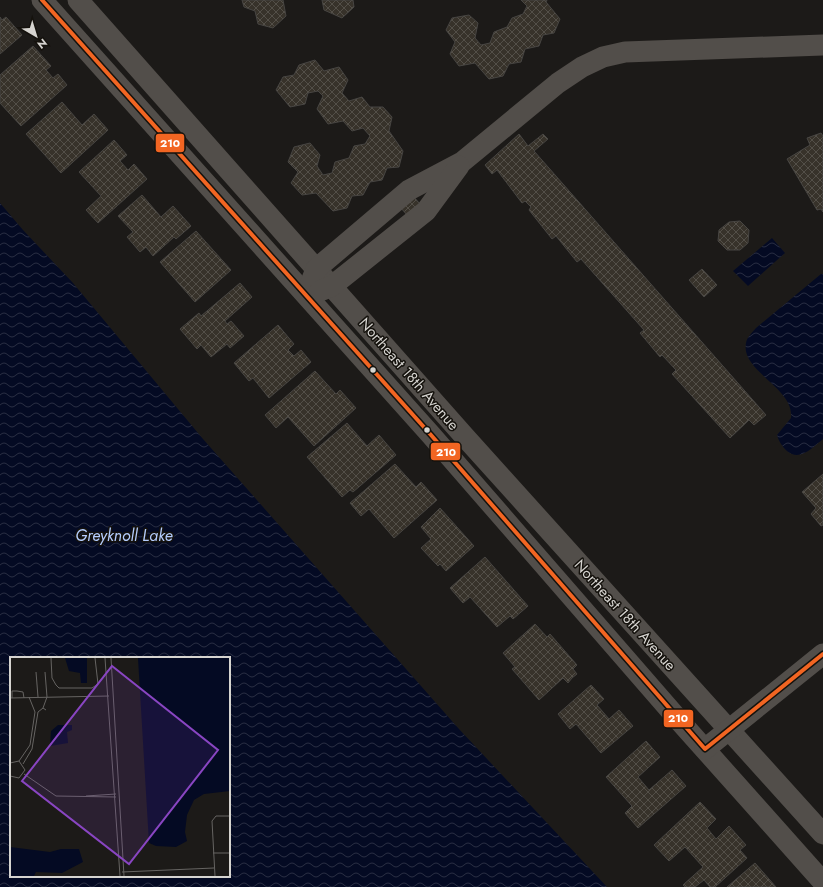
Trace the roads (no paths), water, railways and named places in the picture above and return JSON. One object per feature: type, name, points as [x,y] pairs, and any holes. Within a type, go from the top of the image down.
[{"type":"street","name":"Northeast 18th Avenue","points":[[42,0],[473,482],[705,749],[823,882]]},
{"type":"street","name":"Northeast 18th Avenue","points":[[78,0],[537,518],[730,729],[823,834]]},
{"type":"street","points":[[306,296],[316,269],[409,190],[462,162],[558,84],[582,67],[603,56],[625,52],[823,45]]},
{"type":"street","points":[[174,146],[192,129]]},
{"type":"street","points":[[306,296],[332,286],[426,211],[462,162]]},
{"type":"street","points":[[705,749],[823,654]]},
{"type":"water","name":"Greyknoll Lake","points":[[0,203],[23,230],[73,283],[203,439],[459,729],[607,887],[0,887]]},
{"type":"water","points":[[772,238],[785,253],[748,286],[733,271]]},
{"type":"water","points":[[821,274],[823,274],[823,439],[811,449],[797,455],[787,451],[781,444],[777,435],[791,418],[790,407],[777,388],[751,362],[746,353],[746,343],[756,328]]}]
